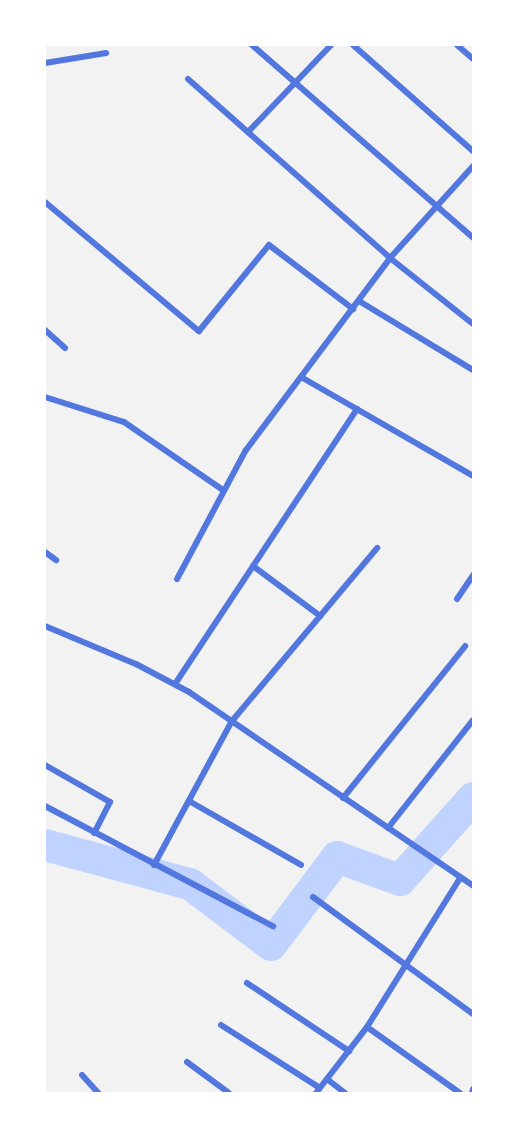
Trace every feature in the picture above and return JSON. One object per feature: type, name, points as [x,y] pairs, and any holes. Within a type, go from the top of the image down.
[{"type":"street","points":[[252,45],[473,237]]},
{"type":"street","points":[[248,132],[331,45]]},
{"type":"street","points":[[352,45],[473,151]]},
{"type":"street","points":[[457,45],[473,59]]},
{"type":"street","points":[[45,63],[106,53]]},
{"type":"street","points":[[188,79],[390,258],[473,324]]},
{"type":"street","points":[[177,579],[237,462],[390,258],[438,208],[473,166]]},
{"type":"street","points":[[45,202],[199,331],[270,245],[353,309]]},
{"type":"street","points":[[359,301],[473,370]]},
{"type":"street","points":[[45,330],[65,348]]},
{"type":"street","points":[[301,377],[473,476]]},
{"type":"street","points":[[45,397],[124,422],[223,490]]},
{"type":"street","points":[[175,684],[357,409]]},
{"type":"street","points":[[154,865],[232,721],[377,548]]},
{"type":"street","points":[[45,552],[56,560]]},
{"type":"street","points":[[252,566],[320,616]]},
{"type":"street","points":[[457,599],[473,575]]},
{"type":"street","points":[[45,626],[175,684],[473,886]]},
{"type":"street","points":[[343,798],[465,646]]},
{"type":"street","points":[[388,828],[473,720]]},
{"type":"street","points":[[45,765],[110,802],[94,833]]},
{"type":"street","points":[[189,801],[301,865]]},
{"type":"street","points":[[45,806],[273,926]]},
{"type":"street","points":[[221,1025],[318,1091],[367,1027],[404,963],[460,878]]},
{"type":"street","points":[[313,897],[473,1014]]},
{"type":"street","points":[[248,983],[349,1051]]},
{"type":"street","points":[[367,1027],[460,1093]]},
{"type":"street","points":[[187,1062],[230,1093]]},
{"type":"street","points":[[82,1075],[98,1093]]},
{"type":"street","points":[[327,1079],[345,1093]]},
{"type":"waterway","points":[[45,845],[190,884],[271,945],[337,857],[400,880],[473,798]]}]
